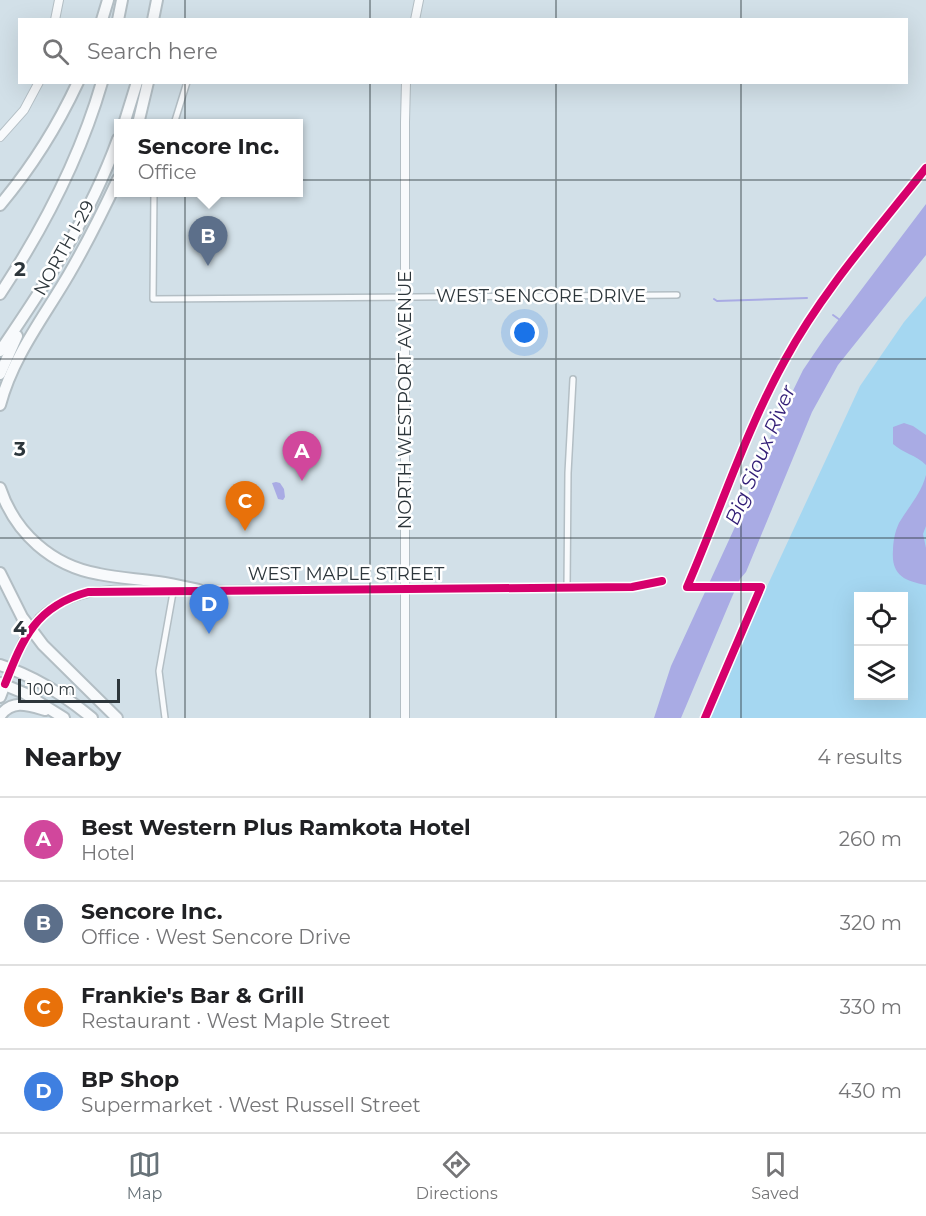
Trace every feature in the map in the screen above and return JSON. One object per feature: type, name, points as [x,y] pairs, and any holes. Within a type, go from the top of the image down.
[{"type":"highway","points":[[103,18],[108,0]]},
{"type":"highway","points":[[118,18],[122,0]]},
{"type":"highway","points":[[153,18],[157,0]]},
{"type":"highway","points":[[160,18],[163,0]]},
{"type":"highway","points":[[0,205],[47,142],[77,84]]},
{"type":"highway","name":"NORTH I-29","points":[[0,294],[31,244],[62,184],[101,84]]},
{"type":"highway","points":[[125,119],[135,84]]},
{"type":"highway","points":[[139,119],[148,84]]},
{"type":"highway","name":"NORTH I-29","points":[[0,351],[45,286],[85,214],[114,148]]},
{"type":"highway","points":[[0,405],[20,353],[97,224],[114,188]]},
{"type":"highway","points":[[0,374],[14,340],[45,286]]},
{"type":"highway","points":[[0,488],[9,512],[17,524],[52,557],[72,567],[98,574],[174,588],[199,590]]},
{"type":"highway","points":[[0,573],[22,617],[43,645],[117,718]]},
{"type":"highway","points":[[0,665],[11,668],[58,693],[92,718]]},
{"type":"highway","points":[[0,697],[3,684],[24,693],[61,716]]},
{"type":"highway","points":[[0,716],[8,707],[20,704],[61,716]]},
{"type":"main road","points":[[55,18],[58,0]]},
{"type":"main road","points":[[415,18],[419,0]]},
{"type":"main road","points":[[0,137],[24,110],[38,84]]},
{"type":"main road","name":"NORTH WESTPORT AVENUE","points":[[405,718],[406,84]]},
{"type":"main road","points":[[3,684],[23,641],[40,617],[59,603],[88,592],[174,588]]},
{"type":"main road","name":"WEST MAPLE STREET","points":[[199,590],[404,589]]},
{"type":"street","points":[[175,119],[186,84]]},
{"type":"street","name":"WEST SENCORE DRIVE","points":[[154,197],[153,299],[677,296]]},
{"type":"street","points":[[567,588],[568,473],[573,379]]},
{"type":"street","name":"WEST MAPLE STREET","points":[[404,589],[640,587],[662,582]]},
{"type":"street","points":[[165,718],[159,671],[174,588]]},
{"type":"shaded area","points":[[926,204],[926,255],[838,365],[812,412],[746,572],[740,579],[681,718],[654,718],[671,666],[740,516],[770,438],[803,370]]},
{"type":"shaded area","points":[[926,296],[926,718],[709,718],[758,606],[860,386],[904,322]]},
{"type":"shaded area","points":[[904,423],[926,435],[926,465],[893,444],[893,427]]},
{"type":"shaded area","points":[[926,475],[926,526],[923,534],[926,548],[926,585],[905,579],[897,571],[893,559],[894,540],[898,526],[918,494]]},
{"type":"shaded area","points":[[272,483],[280,483],[284,489],[283,500],[278,499]]},
{"type":"waterway","points":[[714,299],[717,301],[807,298]]},
{"type":"waterway","points":[[833,315],[840,320]]},
{"type":"cycle path","points":[[705,718],[761,587],[687,587],[757,415],[785,360],[833,285],[926,168]]},
{"type":"cycle path","points":[[5,684],[18,652],[34,626],[56,606],[88,592],[632,587],[662,581]]},
{"type":"place","name":"Sencore Inc.","points":[[208,266]]},
{"type":"place","name":"Best Western Plus Ramkota Hotel","points":[[302,481]]},
{"type":"place","name":"Frankie's Bar & Grill","points":[[245,531]]},
{"type":"place","name":"BP Shop","points":[[209,634]]},
{"type":"water label","name":"Big Sioux River","points":[[760,455]]}]
